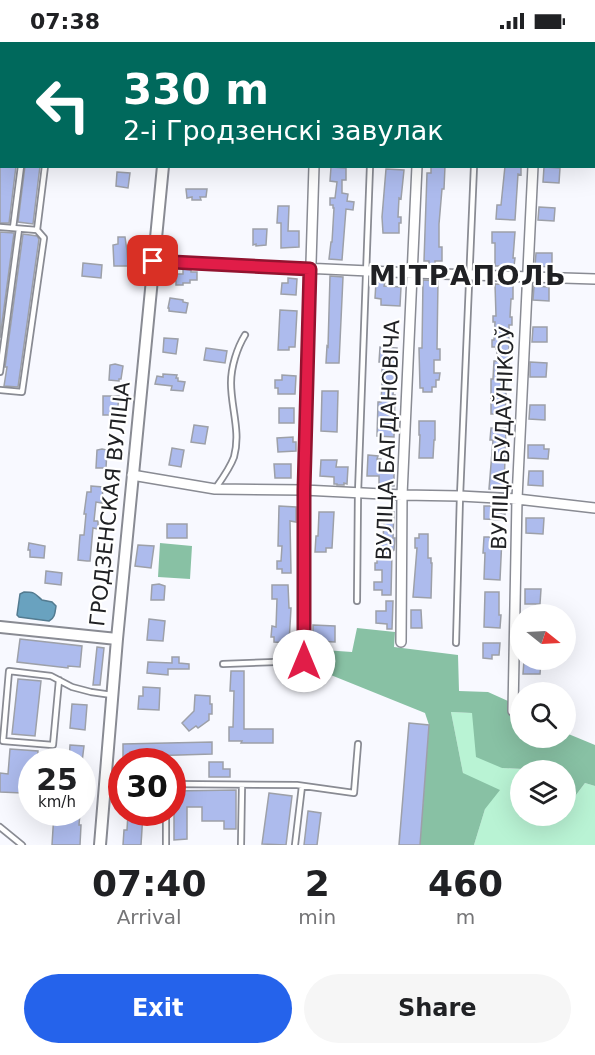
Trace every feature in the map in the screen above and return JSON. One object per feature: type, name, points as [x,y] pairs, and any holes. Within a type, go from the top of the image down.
[{"type":"street","name":"ГРОДЗЕНСКАЯ ВУЛІЦА","points":[[100,845],[132,475],[163,168]]},
{"type":"street","points":[[304,661],[304,490],[314,168]]},
{"type":"street","name":"ВУЛІЦА БАГДАНОВІЧА","points":[[401,642],[402,495],[417,168]]},
{"type":"street","name":"ВУЛІЦА БУДАЎНІКОЎ","points":[[514,682],[517,499],[533,168]]},
{"type":"street","points":[[153,261],[595,279]]},
{"type":"street","points":[[132,475],[215,489],[460,496],[517,499],[595,508]]},
{"type":"street","points":[[0,627],[117,639]]},
{"type":"lane","points":[[0,372],[21,168]]},
{"type":"lane","points":[[37,230],[45,168]]},
{"type":"lane","points":[[357,601],[358,493],[369,168]]},
{"type":"lane","points":[[456,643],[474,168]]},
{"type":"lane","points":[[0,226],[37,230],[44,238],[22,392],[0,390]]},
{"type":"lane","points":[[215,489],[231,463],[237,440],[231,382],[237,352],[245,334]]},
{"type":"lane","points":[[223,664],[304,661]]},
{"type":"lane","points":[[59,680],[52,745],[3,741],[9,671],[51,676],[59,680],[72,687],[112,696]]},
{"type":"lane","points":[[186,784],[302,786],[354,792],[358,744]]},
{"type":"lane","points":[[241,845],[242,785]]},
{"type":"lane","points":[[295,845],[302,786]]},
{"type":"lane","points":[[166,826],[166,845]]},
{"type":"lane","points":[[0,828],[22,845]]},
{"type":"green space","points":[[160,543],[192,546],[190,579],[158,577]]},
{"type":"green space","points":[[357,628],[395,632],[394,647],[458,655],[459,691],[488,692],[508,701],[510,748],[576,748],[576,737],[595,745],[595,786],[585,783],[576,795],[576,760],[510,760],[510,768],[502,768],[476,757],[472,713],[451,712],[463,773],[500,790],[485,809],[474,845],[420,845],[429,725],[425,713],[306,665],[310,649],[352,652]]},
{"type":"green space","points":[[451,712],[472,713],[502,768],[510,768],[510,826],[576,826],[576,795],[585,783],[595,786],[595,845],[474,845],[485,809],[463,773]]},
{"type":"water","points":[[24,592],[36,594],[42,600],[52,602],[56,606],[54,615],[49,621],[17,615],[20,594]]},
{"type":"building","points":[[0,168],[16,168],[9,223],[0,223]]},
{"type":"building","points":[[25,168],[40,168],[33,224],[18,222]]},
{"type":"building","points":[[331,168],[346,168],[346,180],[342,180],[342,193],[348,194],[347,201],[354,202],[353,210],[346,209],[342,260],[329,259],[334,208],[330,205],[330,198],[335,198],[337,182],[330,181]]},
{"type":"building","points":[[431,168],[445,168],[439,224],[439,247],[442,247],[442,261],[435,261],[435,264],[424,261],[427,173],[431,173]]},
{"type":"building","points":[[505,168],[521,168],[521,175],[518,174],[515,220],[496,219],[497,205],[501,205]]},
{"type":"building","points":[[544,168],[560,168],[559,183],[543,182]]},
{"type":"building","points":[[386,169],[404,170],[401,199],[399,198],[398,217],[401,217],[401,223],[399,223],[399,233],[383,233]]},
{"type":"building","points":[[117,172],[130,173],[128,188],[116,186]]},
{"type":"building","points":[[186,189],[207,189],[206,197],[200,197],[201,200],[187,198]]},
{"type":"building","points":[[278,206],[289,206],[288,231],[299,231],[299,247],[281,248],[281,223],[277,223]]},
{"type":"building","points":[[539,207],[555,208],[554,221],[538,220]]},
{"type":"building","points":[[253,229],[267,229],[266,245],[253,245]]},
{"type":"building","points":[[0,232],[14,233],[0,338]]},
{"type":"building","points":[[492,232],[515,232],[514,266],[495,266],[495,243],[492,243]]},
{"type":"building","points":[[23,234],[37,236],[39,239],[18,387],[4,386],[7,367],[5,367]]},
{"type":"building","points":[[118,237],[125,237],[128,266],[114,266],[113,245],[118,244]]},
{"type":"building","points":[[536,253],[552,253],[552,267],[535,266]]},
{"type":"building","points":[[83,263],[102,265],[101,278],[82,276]]},
{"type":"building","points":[[183,269],[197,272],[197,280],[190,280],[190,283],[183,283],[183,285],[176,285],[176,281],[171,281],[171,274],[183,274]]},
{"type":"building","points":[[330,276],[343,277],[339,363],[326,363]]},
{"type":"building","points":[[288,278],[297,279],[296,295],[281,294],[282,283],[288,283]]},
{"type":"building","points":[[423,280],[438,281],[437,349],[440,349],[440,360],[434,360],[434,373],[440,373],[439,380],[436,380],[436,387],[432,387],[432,392],[423,392],[423,388],[420,388],[419,348],[422,348]]},
{"type":"building","points":[[376,282],[385,282],[384,286],[401,287],[400,306],[381,305],[381,299],[375,298]]},
{"type":"building","points":[[495,284],[513,285],[505,414],[491,414],[491,379],[493,379],[494,361],[497,361],[497,349],[492,347],[495,322],[493,322],[493,316],[496,316]]},
{"type":"building","points":[[534,286],[549,287],[549,301],[533,300]]},
{"type":"building","points":[[170,298],[188,303],[186,313],[169,311]]},
{"type":"building","points":[[280,310],[297,311],[295,347],[289,347],[289,350],[278,350]]},
{"type":"building","points":[[533,327],[547,327],[547,342],[532,342]]},
{"type":"building","points":[[164,338],[178,339],[176,354],[163,352]]},
{"type":"building","points":[[380,347],[397,348],[393,395],[395,395],[394,437],[377,436],[378,402],[381,402],[382,384],[382,362],[379,362]]},
{"type":"building","points":[[206,348],[227,351],[225,363],[204,360]]},
{"type":"building","points":[[530,362],[547,363],[546,377],[530,377]]},
{"type":"building","points":[[110,365],[123,366],[119,381],[109,380]]},
{"type":"building","points":[[163,374],[177,375],[178,381],[185,382],[183,391],[171,390],[172,386],[155,384],[157,376],[163,377]]},
{"type":"building","points":[[282,375],[296,376],[295,394],[278,394],[275,380],[282,380]]},
{"type":"building","points":[[322,391],[338,391],[337,432],[321,431]]},
{"type":"building","points":[[103,396],[119,396],[117,415],[103,415]]},
{"type":"building","points":[[530,405],[545,405],[545,420],[529,419]]},
{"type":"building","points":[[279,408],[294,408],[294,423],[279,423]]},
{"type":"building","points":[[419,421],[435,421],[433,458],[419,458]]},
{"type":"building","points":[[194,425],[208,427],[205,444],[191,442]]},
{"type":"building","points":[[491,428],[506,428],[504,489],[489,489],[493,440],[490,440]]},
{"type":"building","points":[[293,437],[293,442],[296,442],[296,451],[278,452],[277,438]]},
{"type":"building","points":[[528,445],[544,445],[544,449],[549,449],[548,459],[528,458]]},
{"type":"building","points":[[172,448],[184,450],[181,467],[169,465]]},
{"type":"building","points":[[97,450],[107,450],[106,468],[96,468]]},
{"type":"building","points":[[368,455],[378,456],[377,459],[381,459],[381,467],[394,468],[394,486],[379,485],[379,476],[367,476]]},
{"type":"building","points":[[321,460],[337,460],[336,467],[348,467],[347,484],[337,485],[334,484],[334,477],[320,476]]},
{"type":"building","points":[[274,464],[291,464],[291,478],[275,478]]},
{"type":"building","points":[[529,471],[543,471],[543,486],[528,485]]},
{"type":"building","points":[[91,486],[103,487],[102,503],[96,502],[94,521],[98,521],[98,529],[93,528],[90,561],[78,560],[80,535],[84,535],[87,492],[91,492]]},
{"type":"building","points":[[279,506],[296,507],[296,522],[290,521],[291,573],[282,573],[282,569],[277,569],[277,561],[281,561],[282,546],[278,546]]},
{"type":"building","points":[[484,506],[502,506],[501,514],[505,514],[504,520],[484,519]]},
{"type":"building","points":[[384,511],[394,512],[393,538],[395,538],[392,553],[391,595],[382,595],[382,590],[374,590],[374,582],[382,582],[382,570],[375,570],[375,563],[377,559],[380,559],[384,523],[378,523],[378,516],[383,517]]},
{"type":"building","points":[[319,512],[334,512],[332,548],[326,548],[326,552],[315,552]]},
{"type":"building","points":[[526,518],[544,518],[543,534],[526,533]]},
{"type":"building","points":[[167,524],[187,524],[187,538],[167,538]]},
{"type":"building","points":[[419,534],[428,534],[428,558],[431,558],[432,563],[431,598],[413,597],[417,548],[415,548],[415,538],[419,538]]},
{"type":"building","points":[[484,537],[502,537],[500,580],[484,579]]},
{"type":"building","points":[[29,543],[45,546],[44,558],[30,557]]},
{"type":"building","points":[[138,545],[154,546],[151,568],[135,566]]},
{"type":"building","points":[[46,571],[62,573],[61,585],[45,583]]},
{"type":"building","points":[[152,585],[165,586],[164,600],[151,600]]},
{"type":"building","points":[[272,585],[288,585],[289,608],[291,608],[289,643],[274,642],[274,637],[271,637],[272,626],[276,627],[277,599],[272,599]]},
{"type":"building","points":[[525,589],[541,589],[540,604],[525,604]]},
{"type":"building","points":[[485,592],[499,592],[500,628],[484,627]]},
{"type":"building","points":[[386,601],[393,601],[392,629],[387,629],[387,624],[376,623],[376,611],[386,611]]},
{"type":"building","points":[[411,610],[421,610],[422,628],[411,628]]},
{"type":"building","points":[[149,619],[165,621],[163,641],[147,640]]},
{"type":"building","points":[[313,625],[335,626],[335,642],[313,641]]},
{"type":"building","points":[[20,639],[82,646],[80,667],[68,666],[68,668],[17,662]]},
{"type":"building","points":[[483,643],[500,643],[499,655],[492,655],[492,659],[483,658]]},
{"type":"building","points":[[97,647],[104,648],[100,685],[93,685]]},
{"type":"building","points":[[172,657],[179,657],[179,663],[189,664],[189,669],[168,669],[168,675],[147,673],[148,662],[172,663]]},
{"type":"building","points":[[523,670],[540,670],[540,674],[523,674]]},
{"type":"building","points":[[231,671],[244,671],[244,729],[273,729],[273,743],[229,741],[229,727],[233,727],[234,691],[230,691]]},
{"type":"building","points":[[18,679],[41,681],[35,736],[12,734]]},
{"type":"building","points":[[143,687],[160,688],[159,710],[138,709],[139,696],[143,696]]},
{"type":"building","points":[[195,695],[210,696],[212,714],[209,714],[209,720],[189,731],[182,723],[194,711]]},
{"type":"building","points":[[72,704],[87,705],[85,730],[70,728]]},
{"type":"building","points":[[409,723],[429,725],[420,845],[399,845]]},
{"type":"building","points":[[212,742],[212,754],[186,755],[186,748],[123,748],[123,744]]},
{"type":"building","points":[[70,745],[84,746],[84,748],[70,748]]},
{"type":"building","points":[[10,749],[18,750],[18,793],[0,792],[0,773],[8,774]]},
{"type":"building","points":[[209,762],[223,762],[223,769],[230,769],[230,777],[209,777]]},
{"type":"building","points":[[236,790],[236,829],[224,829],[224,821],[202,821],[202,807],[187,807],[187,839],[174,840],[174,826],[186,826],[186,791]]},
{"type":"building","points":[[269,793],[292,796],[286,845],[262,844]]},
{"type":"building","points":[[308,811],[321,813],[317,845],[304,845]]},
{"type":"building","points":[[53,826],[81,826],[80,845],[52,845]]},
{"type":"building","points":[[127,826],[142,826],[141,845],[123,845],[124,830],[127,830]]},
{"type":"district","name":"МІТРАПОЛЬ","points":[[468,275]]},
{"type":"route","points":[[153,261],[310,269],[304,490],[304,661]]}]
